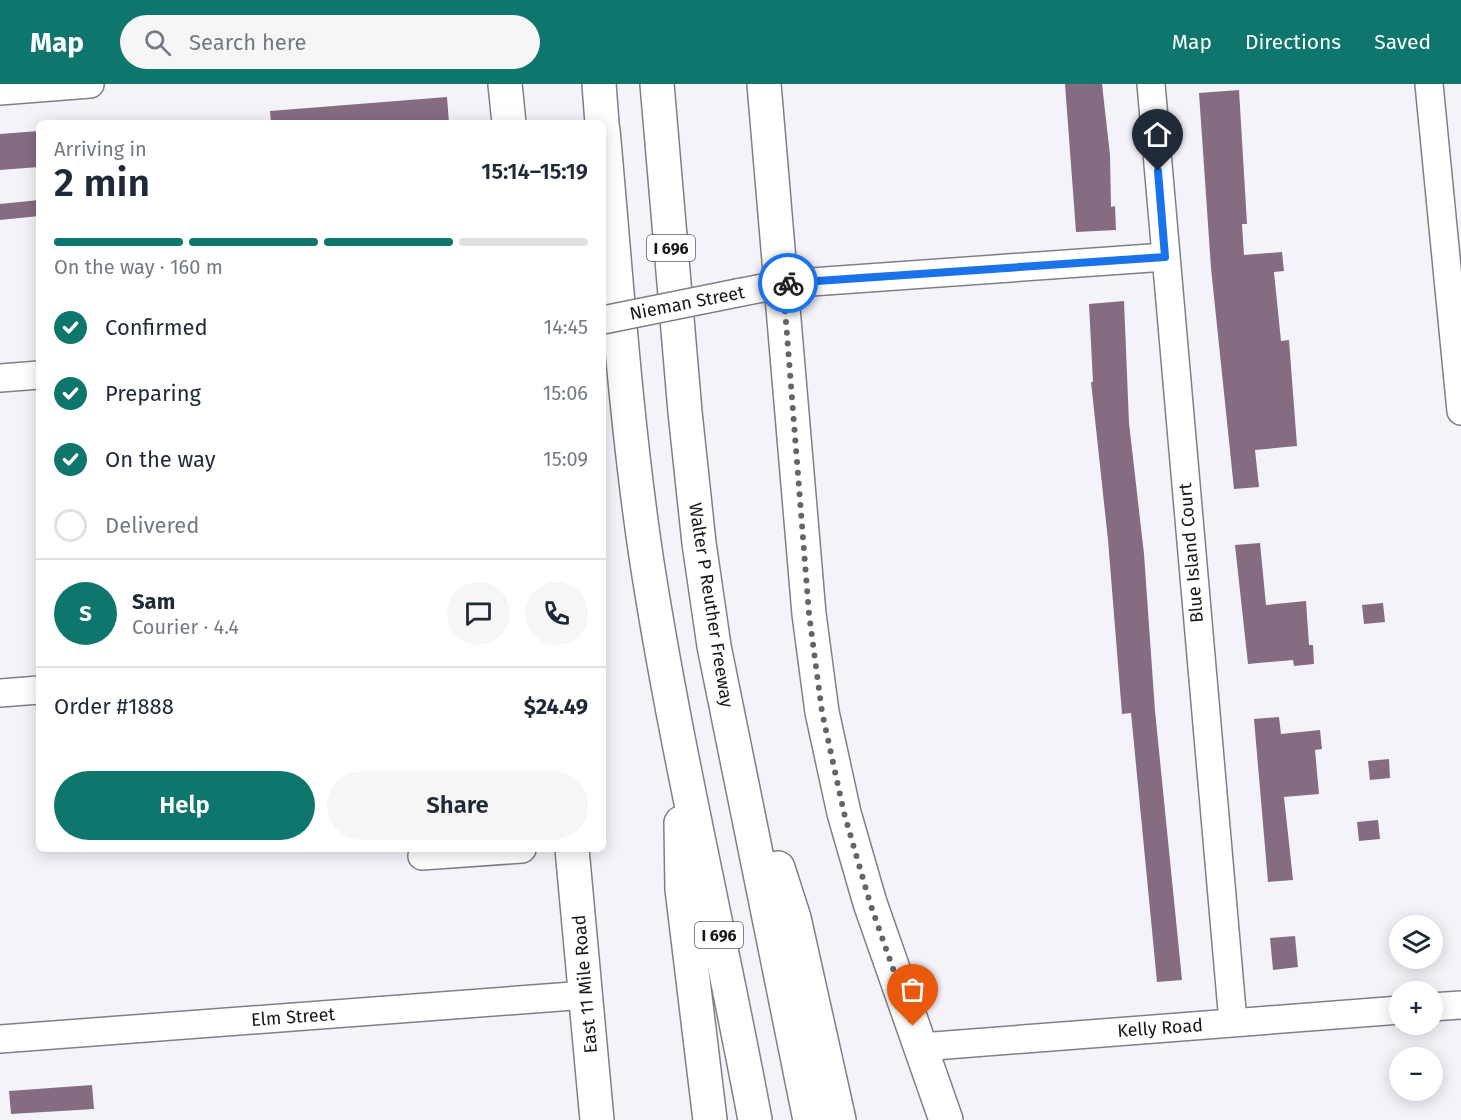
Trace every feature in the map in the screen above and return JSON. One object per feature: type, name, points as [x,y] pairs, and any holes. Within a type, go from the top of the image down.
[{"type":"main road","points":[[505,84],[509,120]]},
{"type":"main road","points":[[599,84],[602,120]]},
{"type":"main road","name":"Walter P Reuther Freeway","points":[[657,84],[685,412],[699,543],[714,646],[810,1120]]},
{"type":"main road","points":[[676,84],[691,257],[685,412]]},
{"type":"main road","points":[[764,84],[783,284],[809,614],[822,712],[844,813],[870,903],[946,1120]]},
{"type":"main road","name":"I 696","points":[[606,162],[636,486],[680,750],[755,1120]]},
{"type":"main road","points":[[680,750],[682,889],[710,1120]]},
{"type":"main road","points":[[737,760],[764,825],[794,918],[839,1120]]},
{"type":"main road","name":"East 11 Mile Road","points":[[572,852],[597,1120]]},
{"type":"street","points":[[0,91],[90,84]]},
{"type":"street","name":"Blue Island Court","points":[[1151,84],[1233,1022]]},
{"type":"street","points":[[1429,84],[1461,411]]},
{"type":"street","name":"Nieman Street","points":[[606,319],[783,284],[1165,257]]},
{"type":"street","points":[[0,378],[36,375]]},
{"type":"street","points":[[0,693],[36,690]]},
{"type":"street","points":[[422,856],[479,852]]},
{"type":"street","name":"Elm Street","points":[[0,1039],[586,995]]},
{"type":"street","points":[[1443,1006],[1461,1005]]},
{"type":"street","name":"Kelly Road","points":[[921,1047],[1389,1011]]},
{"type":"building","points":[[1065,84],[1102,84],[1110,155],[1111,207],[1115,206],[1116,230],[1076,232]]},
{"type":"building","points":[[1239,90],[1247,224],[1242,224],[1244,255],[1282,252],[1284,271],[1274,272],[1281,341],[1289,340],[1297,446],[1255,450],[1259,487],[1234,489],[1211,268],[1199,93]]},
{"type":"building","points":[[447,97],[449,120],[271,120],[270,111]]},
{"type":"building","points":[[36,131],[36,167],[0,170],[0,134]]},
{"type":"building","points":[[36,200],[36,216],[0,220],[0,204]]},
{"type":"building","points":[[1124,301],[1129,423],[1144,554],[1155,711],[1182,980],[1157,982],[1131,713],[1122,714],[1108,540],[1091,382],[1093,382],[1089,304]]},
{"type":"building","points":[[1260,543],[1266,605],[1306,601],[1309,645],[1313,645],[1314,664],[1294,666],[1293,660],[1248,664],[1235,545]]},
{"type":"building","points":[[1383,603],[1385,622],[1364,624],[1362,605]]},
{"type":"building","points":[[1279,717],[1281,734],[1320,730],[1322,749],[1315,750],[1319,794],[1284,797],[1293,880],[1268,882],[1254,719]]},
{"type":"building","points":[[1389,759],[1390,778],[1370,780],[1368,761]]},
{"type":"building","points":[[1378,820],[1380,839],[1359,841],[1357,822]]},
{"type":"building","points":[[1295,936],[1298,967],[1273,970],[1270,938]]},
{"type":"building","points":[[92,1085],[94,1109],[11,1114],[9,1091]]},
{"type":"way so far","points":[[788,283],[783,284],[809,614],[822,712],[844,813],[870,903],[913,1026]]},
{"type":"route","points":[[788,283],[1165,257],[1158,171]]}]
